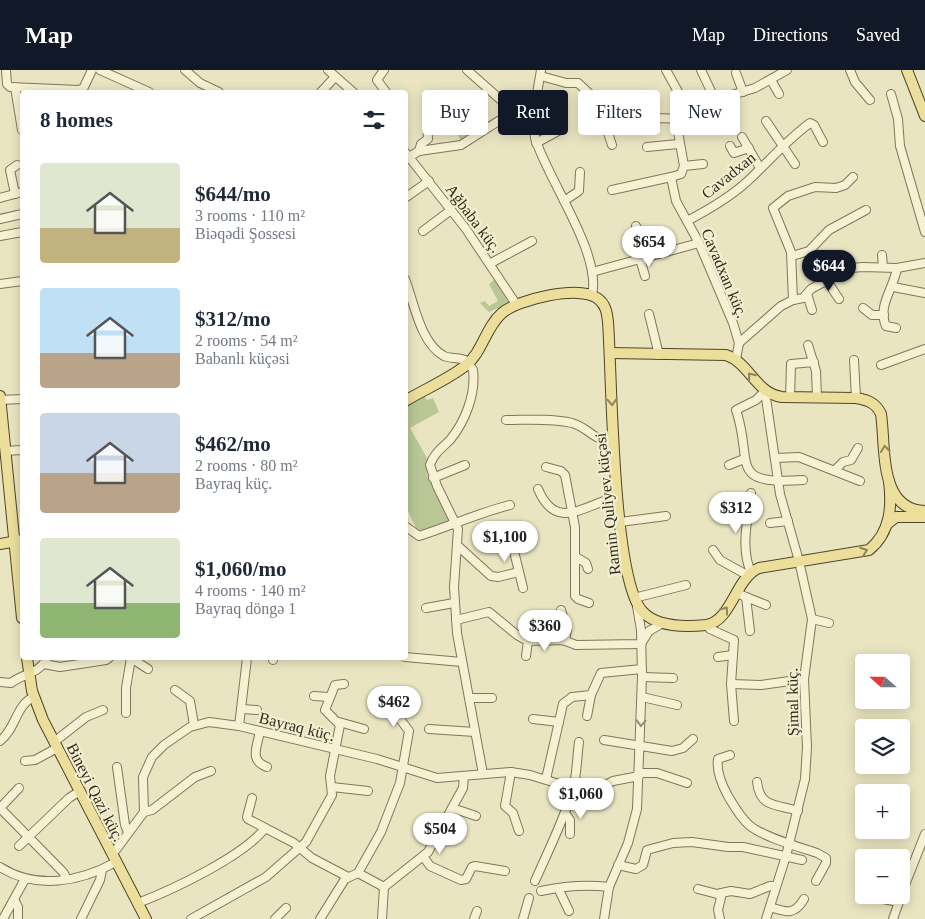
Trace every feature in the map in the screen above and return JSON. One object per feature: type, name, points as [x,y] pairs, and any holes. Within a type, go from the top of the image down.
[{"type":"main road","points":[[907,70],[925,116]]},
{"type":"main road","points":[[408,399],[453,374],[469,362],[491,325],[502,313],[516,304],[566,293],[592,295]]},
{"type":"main road","name":"Ramin Quliyev küçəsi","points":[[592,295],[601,301],[606,312],[620,522],[625,559],[635,601]]},
{"type":"main road","points":[[610,353],[659,355],[718,354],[736,359],[765,391],[776,396],[790,398],[856,398],[873,404],[881,414],[889,481],[891,509],[887,525],[877,542],[869,550],[763,566],[749,573],[741,595],[720,617],[707,625],[663,623],[651,619],[635,601]]},
{"type":"main road","points":[[0,396],[5,451],[19,544],[20,569]]},
{"type":"main road","points":[[889,481],[898,501],[914,510],[925,511]]},
{"type":"main road","points":[[887,525],[896,517],[925,517]]},
{"type":"main road","points":[[0,544],[19,544]]},
{"type":"main road","points":[[0,550],[19,544]]},
{"type":"main road","name":"Bineyi Qazi küç.","points":[[27,660],[34,697],[55,745],[146,919]]},
{"type":"street","points":[[6,70],[8,86],[65,90]]},
{"type":"street","points":[[82,90],[92,70]]},
{"type":"street","points":[[100,70],[145,90]]},
{"type":"street","points":[[185,70],[204,89]]},
{"type":"street","points":[[328,70],[351,90]]},
{"type":"street","points":[[381,90],[377,80],[384,70]]},
{"type":"street","points":[[467,70],[498,97]]},
{"type":"street","points":[[666,70],[677,90]]},
{"type":"street","points":[[701,70],[710,90]]},
{"type":"street","points":[[740,93],[771,80],[787,70]]},
{"type":"street","points":[[850,70],[855,82],[870,100]]},
{"type":"street","points":[[538,90],[541,73],[566,83],[578,83],[586,90]]},
{"type":"street","points":[[736,73],[743,92]]},
{"type":"street","points":[[324,90],[336,77]]},
{"type":"street","points":[[771,80],[779,94]]},
{"type":"street","points":[[15,87],[20,118]]},
{"type":"street","points":[[891,94],[898,119],[900,146],[925,232]]},
{"type":"street","points":[[408,155],[461,145],[498,121]]},
{"type":"street","points":[[766,121],[795,164]]},
{"type":"street","name":"Cavadxan","points":[[687,221],[716,204],[748,181],[783,146],[812,123],[823,142]]},
{"type":"street","points":[[419,152],[421,144],[428,139],[428,135]]},
{"type":"street","points":[[535,135],[536,143],[564,201],[592,272],[592,295]]},
{"type":"street","points":[[536,143],[551,135]]},
{"type":"street","points":[[609,135],[612,145]]},
{"type":"street","points":[[612,190],[681,174],[684,166],[677,135]]},
{"type":"street","points":[[742,137],[760,168]]},
{"type":"street","points":[[647,147],[678,144]]},
{"type":"street","points":[[730,146],[734,153],[749,148]]},
{"type":"street","name":"Ağbaba küç.","points":[[408,156],[491,263],[516,304]]},
{"type":"street","points":[[684,166],[703,164]]},
{"type":"street","points":[[0,198],[19,193],[10,170],[17,165]]},
{"type":"street","points":[[564,201],[579,191],[580,172]]},
{"type":"street","name":"Cavadxan küç.","points":[[671,177],[673,195],[699,243],[739,343],[736,359]]},
{"type":"street","points":[[793,300],[792,256],[774,213],[774,206],[788,196],[815,187],[836,188],[853,177]]},
{"type":"street","points":[[408,196],[429,181]]},
{"type":"street","points":[[423,231],[451,210]]},
{"type":"street","points":[[792,256],[817,250],[829,230],[866,210]]},
{"type":"street","points":[[0,219],[20,214]]},
{"type":"street","points":[[636,226],[639,235],[651,234],[657,254]]},
{"type":"street","points":[[0,236],[20,232]]},
{"type":"street","points":[[491,263],[532,241]]},
{"type":"street","points":[[592,272],[699,243]]},
{"type":"street","points":[[882,255],[883,267]]},
{"type":"street","points":[[640,259],[645,276]]},
{"type":"street","points":[[739,343],[781,306],[793,300],[803,298],[812,289],[827,281],[836,271],[843,267],[897,268],[925,264]]},
{"type":"street","points":[[896,328],[886,326],[884,315],[885,300],[893,287],[897,268]]},
{"type":"street","points":[[0,284],[20,281]]},
{"type":"street","points":[[827,281],[839,299]]},
{"type":"street","points":[[893,287],[925,293]]},
{"type":"street","points":[[408,292],[421,324],[432,344],[444,356],[464,359],[469,362],[473,370],[474,378],[467,410],[461,425],[432,458],[430,464],[433,478],[457,523],[458,546],[454,603],[462,662],[483,774]]},
{"type":"street","points":[[807,294],[812,310]]},
{"type":"street","points":[[863,308],[872,315],[884,315]]},
{"type":"street","points":[[650,314],[659,355]]},
{"type":"street","points":[[808,345],[814,362],[817,398]]},
{"type":"street","points":[[881,365],[925,349]]},
{"type":"street","points":[[854,360],[856,398]]},
{"type":"street","points":[[790,398],[791,364],[814,362]]},
{"type":"street","points":[[765,391],[756,400],[736,410],[741,428],[744,459],[751,473],[778,482],[803,480]]},
{"type":"street","name":"Şimal küç.","points":[[765,391],[778,482],[812,619],[804,679],[806,764],[798,811],[766,919]]},
{"type":"street","points":[[0,400],[20,399]]},
{"type":"street","points":[[506,420],[559,421],[574,424],[598,439],[614,440]]},
{"type":"street","points":[[835,470],[844,462],[851,460],[858,448]]},
{"type":"street","points":[[5,451],[20,450]]},
{"type":"street","points":[[775,458],[799,457],[860,481]]},
{"type":"street","points":[[729,465],[744,459]]},
{"type":"street","points":[[433,478],[465,465]]},
{"type":"street","points":[[546,468],[561,471],[565,475],[573,514],[576,596],[578,599],[589,603]]},
{"type":"street","points":[[538,489],[543,499],[554,511],[564,514],[573,514],[601,501],[618,497]]},
{"type":"street","points":[[749,573],[746,545],[751,493]]},
{"type":"street","points":[[408,528],[419,536],[457,523],[474,514],[510,505]]},
{"type":"street","points":[[620,522],[666,516]]},
{"type":"street","points":[[770,523],[788,521]]},
{"type":"street","points":[[509,531],[523,588]]},
{"type":"street","points":[[458,546],[491,576],[498,577],[519,572]]},
{"type":"street","points":[[713,550],[720,560],[749,573]]},
{"type":"street","points":[[576,557],[586,563],[588,569]]},
{"type":"street","points":[[635,601],[686,585]]},
{"type":"street","points":[[741,595],[766,605]]},
{"type":"street","points":[[741,595],[750,631]]},
{"type":"street","name":"Ramin Quliyev küçəsi","points":[[604,919],[609,887],[634,821],[639,774],[642,673],[641,644],[635,601]]},
{"type":"street","points":[[426,608],[454,603]]},
{"type":"street","points":[[561,610],[567,629],[565,641]]},
{"type":"street","points":[[456,620],[489,612],[517,636],[528,641],[565,641],[576,646],[641,644],[649,631],[663,623]]},
{"type":"street","points":[[812,619],[829,623]]},
{"type":"street","points":[[707,625],[710,629],[734,640],[731,684],[734,721]]},
{"type":"street","points":[[526,656],[528,641]]},
{"type":"street","points":[[718,656],[733,655]]},
{"type":"street","points":[[408,657],[462,662]]},
{"type":"street","points":[[0,682],[11,683],[21,676],[29,674],[45,661],[60,667],[106,660]]},
{"type":"street","points":[[126,713],[126,688],[131,660]]},
{"type":"street","points":[[134,660],[148,670]]},
{"type":"street","points":[[239,726],[243,709],[247,660]]},
{"type":"street","points":[[587,716],[591,695],[601,673],[642,673],[673,678]]},
{"type":"street","points":[[731,684],[760,685],[804,679]]},
{"type":"street","points":[[344,684],[335,685],[328,697],[326,712],[339,722],[364,729]]},
{"type":"street","points":[[175,690],[190,701],[194,725]]},
{"type":"street","points":[[546,780],[564,704],[567,700],[591,695]]},
{"type":"street","points":[[314,696],[328,697]]},
{"type":"street","points":[[0,741],[11,730],[24,702],[34,697]]},
{"type":"street","points":[[320,919],[340,885],[348,877],[358,873],[392,808],[404,767],[409,730],[394,711],[396,697]]},
{"type":"street","points":[[642,697],[677,705]]},
{"type":"street","points":[[470,698],[492,698]]},
{"type":"street","points":[[243,709],[257,710]]},
{"type":"street","points":[[25,761],[35,760],[86,717],[103,710]]},
{"type":"street","points":[[533,719],[559,722]]},
{"type":"street","name":"Bayraq küç.","points":[[144,812],[143,777],[146,765],[156,751],[194,725],[216,722],[404,767],[437,778],[511,772],[546,780],[573,789],[596,790],[613,781],[639,774],[657,773],[686,783]]},
{"type":"street","points":[[191,919],[266,877],[300,848],[329,803],[332,787],[330,776],[336,750],[339,722]]},
{"type":"street","points":[[429,729],[475,732]]},
{"type":"street","points":[[260,731],[256,759],[258,763],[268,767]]},
{"type":"street","points":[[604,740],[664,750],[679,750],[693,739]]},
{"type":"street","points":[[535,881],[565,814],[568,798],[573,789],[579,742]]},
{"type":"street","points":[[730,755],[718,759],[718,769],[726,793],[735,807],[746,822],[758,831],[826,858],[826,863],[816,881]]},
{"type":"street","points":[[117,767],[125,825],[128,832]]},
{"type":"street","points":[[0,867],[25,879],[67,879],[102,870],[114,858],[128,832],[140,820],[144,812],[152,810],[195,777],[211,771]]},
{"type":"street","points":[[511,772],[505,806],[512,813],[519,831]]},
{"type":"street","points":[[382,919],[384,887],[413,862],[424,856],[432,847],[463,788],[464,776]]},
{"type":"street","points":[[757,782],[759,796],[764,801],[798,811]]},
{"type":"street","points":[[332,787],[368,792]]},
{"type":"street","points":[[19,788],[0,808],[63,872],[67,879]]},
{"type":"street","points":[[20,846],[69,798],[80,791]]},
{"type":"street","points":[[252,798],[246,817],[300,848],[312,858],[348,877]]},
{"type":"street","points":[[452,808],[476,816]]},
{"type":"street","points":[[565,814],[570,820],[570,834]]},
{"type":"street","points":[[138,903],[195,877],[256,839],[266,828]]},
{"type":"street","points":[[910,872],[925,834]]},
{"type":"street","points":[[618,865],[636,869],[643,865],[647,850],[685,842],[728,847],[742,846],[802,860]]},
{"type":"street","points":[[424,856],[430,866],[461,880],[466,879],[472,867],[475,866],[505,871]]},
{"type":"street","points":[[81,919],[100,880],[102,870]]},
{"type":"street","points":[[358,873],[384,887]]},
{"type":"street","points":[[3,919],[15,901],[25,879]]},
{"type":"street","points":[[541,891],[559,890],[570,885],[609,887]]},
{"type":"street","points":[[698,890],[722,893],[731,891],[750,894],[770,886],[776,886]]},
{"type":"street","points":[[559,890],[570,911]]},
{"type":"street","points":[[720,919],[718,910],[722,893]]},
{"type":"street","points":[[523,919],[529,898]]},
{"type":"street","points":[[770,907],[791,912],[796,910],[804,899]]},
{"type":"street","points":[[15,901],[18,907],[18,919]]},
{"type":"street","points":[[893,919],[898,904]]},
{"type":"street","points":[[275,919],[286,908]]},
{"type":"green space","points":[[458,135],[470,135],[461,141]]},
{"type":"green space","points":[[495,279],[509,303],[489,312],[480,303],[485,301],[489,306],[498,301],[489,284]]},
{"type":"green space","points":[[424,395],[427,400],[433,398],[439,412],[410,428],[427,458],[427,474],[452,523],[419,534],[408,511],[408,404]]}]
